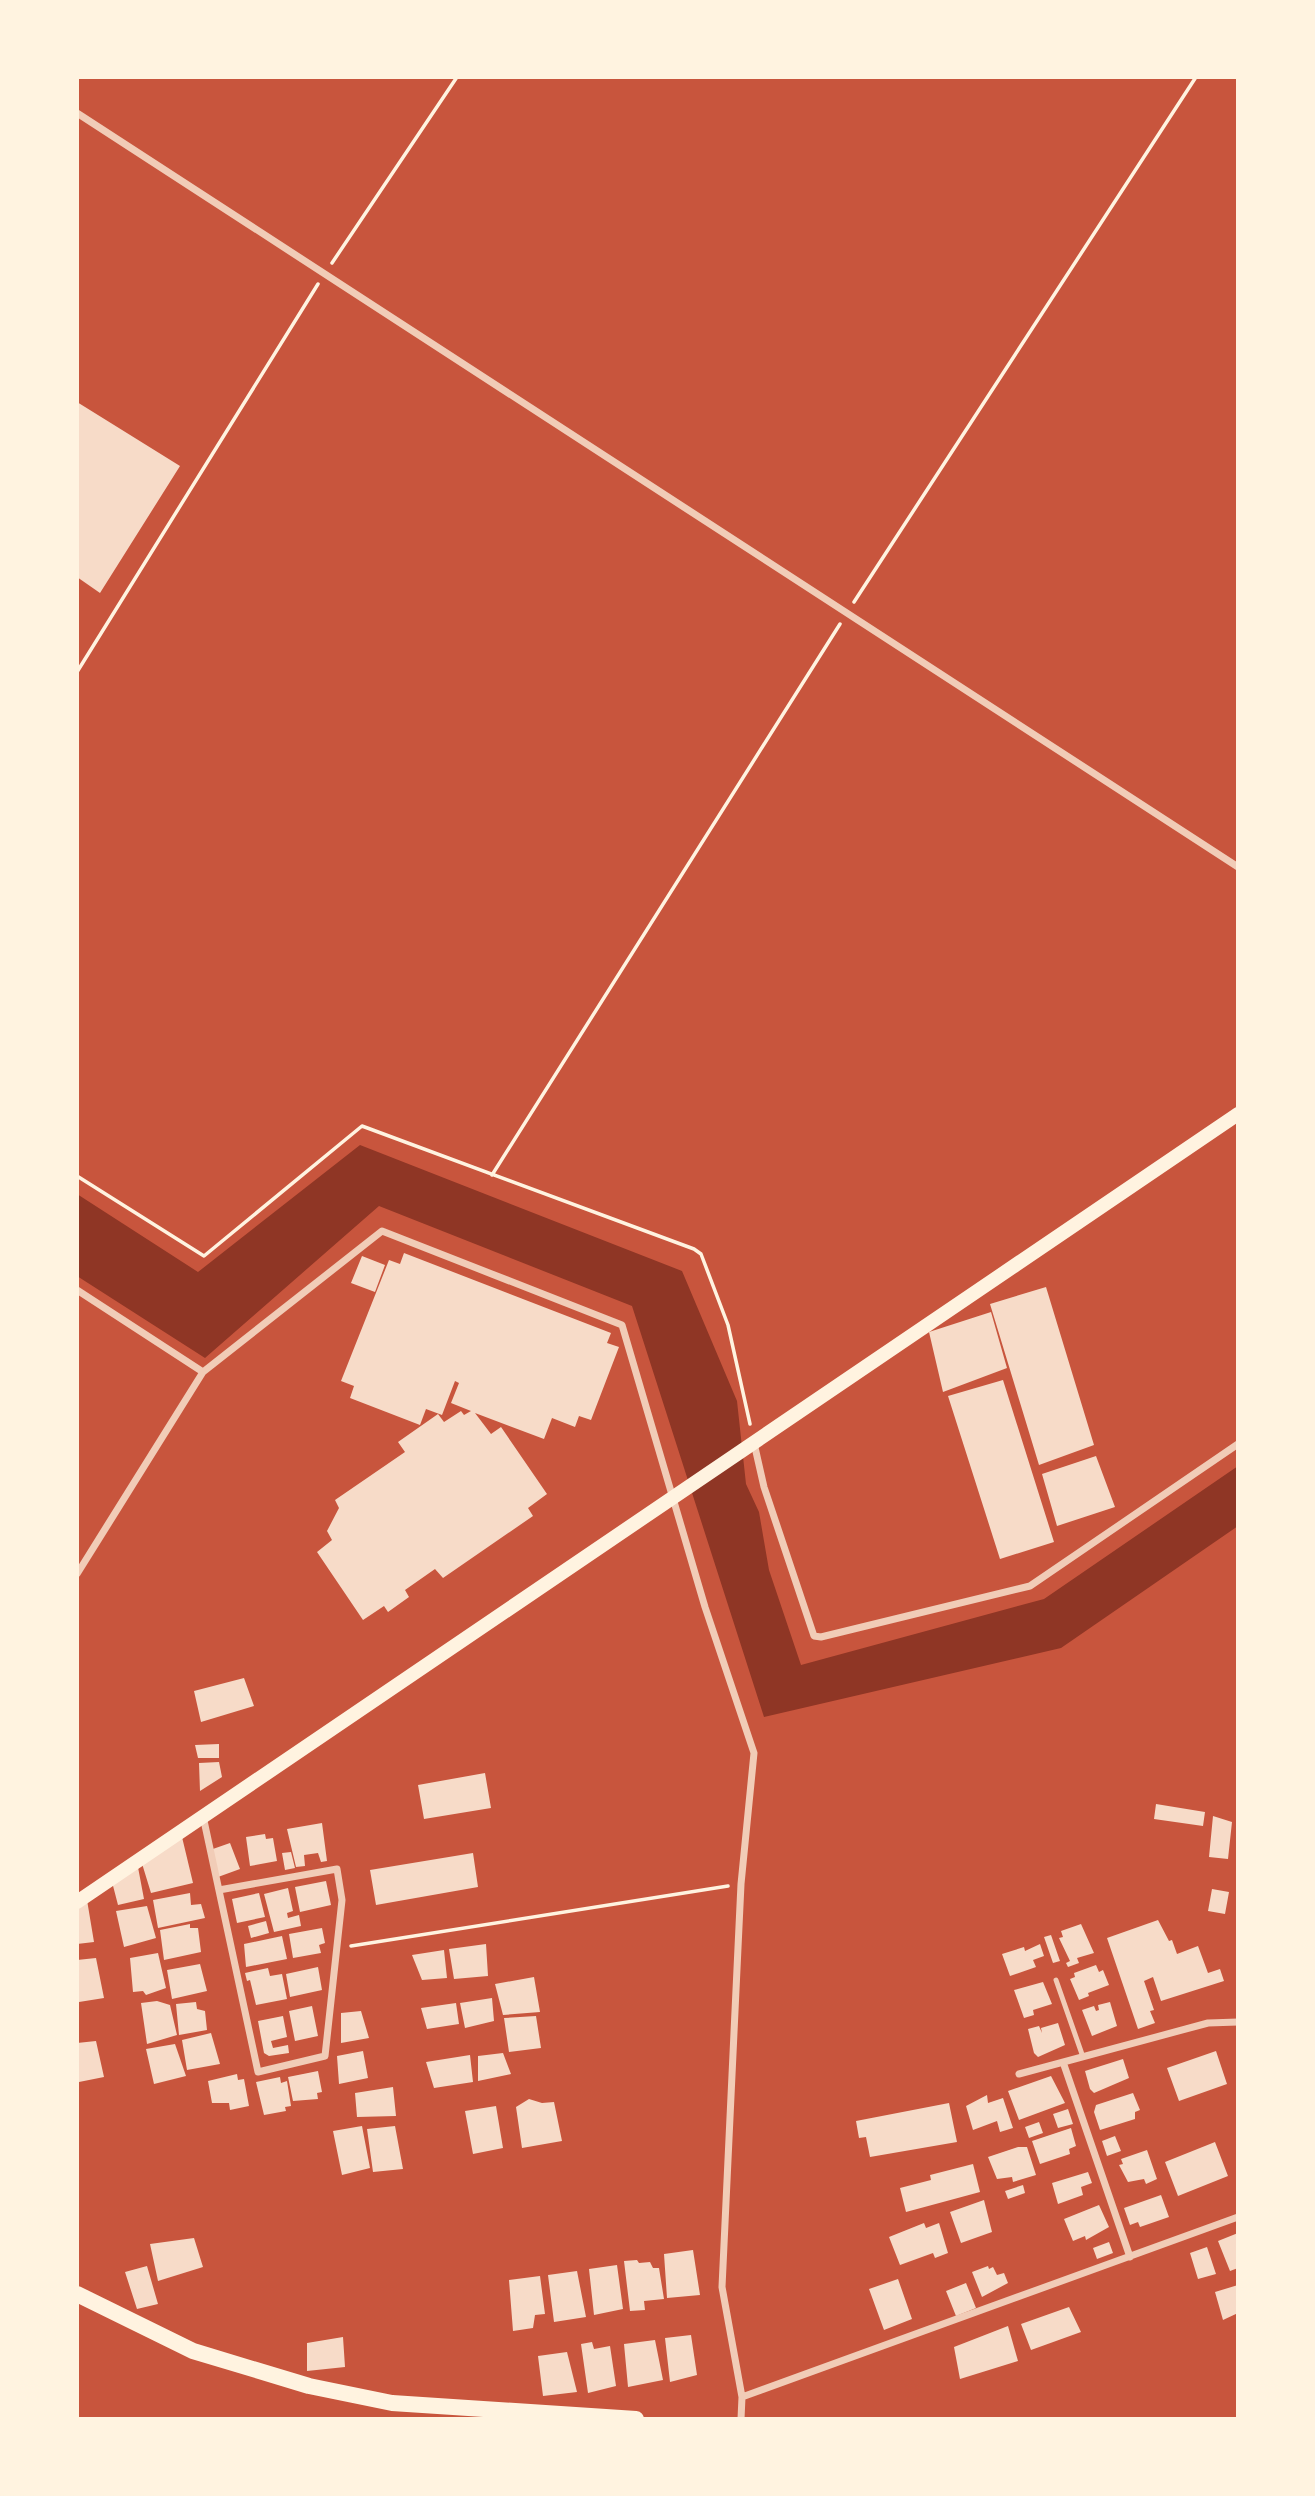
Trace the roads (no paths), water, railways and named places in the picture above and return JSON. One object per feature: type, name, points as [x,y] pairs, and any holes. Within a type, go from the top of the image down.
[{"type":"main road","points":[[80,1898],[1238,1114]]},
{"type":"main road","points":[[77,2294],[193,2351],[309,2386],[392,2403],[636,2419]]},
{"type":"street","points":[[77,113],[324,276],[1238,867]]},
{"type":"street","points":[[77,1574],[202,1372],[382,1231],[622,1325],[679,1492],[705,1607],[754,1752],[741,1884],[722,2287],[742,2397],[741,2419]]},
{"type":"street","points":[[77,1290],[202,1372]]},
{"type":"street","points":[[748,1446],[814,1636],[821,1637],[1030,1586],[1238,1444]]},
{"type":"street","points":[[202,1815],[258,2072],[324,2056],[339,1948],[342,1900],[337,1868],[219,1890]]},
{"type":"street","points":[[1019,2074],[1208,2023],[1238,2022]]},
{"type":"street","points":[[1063,2062],[1130,2257]]},
{"type":"street","points":[[742,2397],[1238,2217]]},
{"type":"lane","points":[[1056,1980],[1083,2057]]}]
